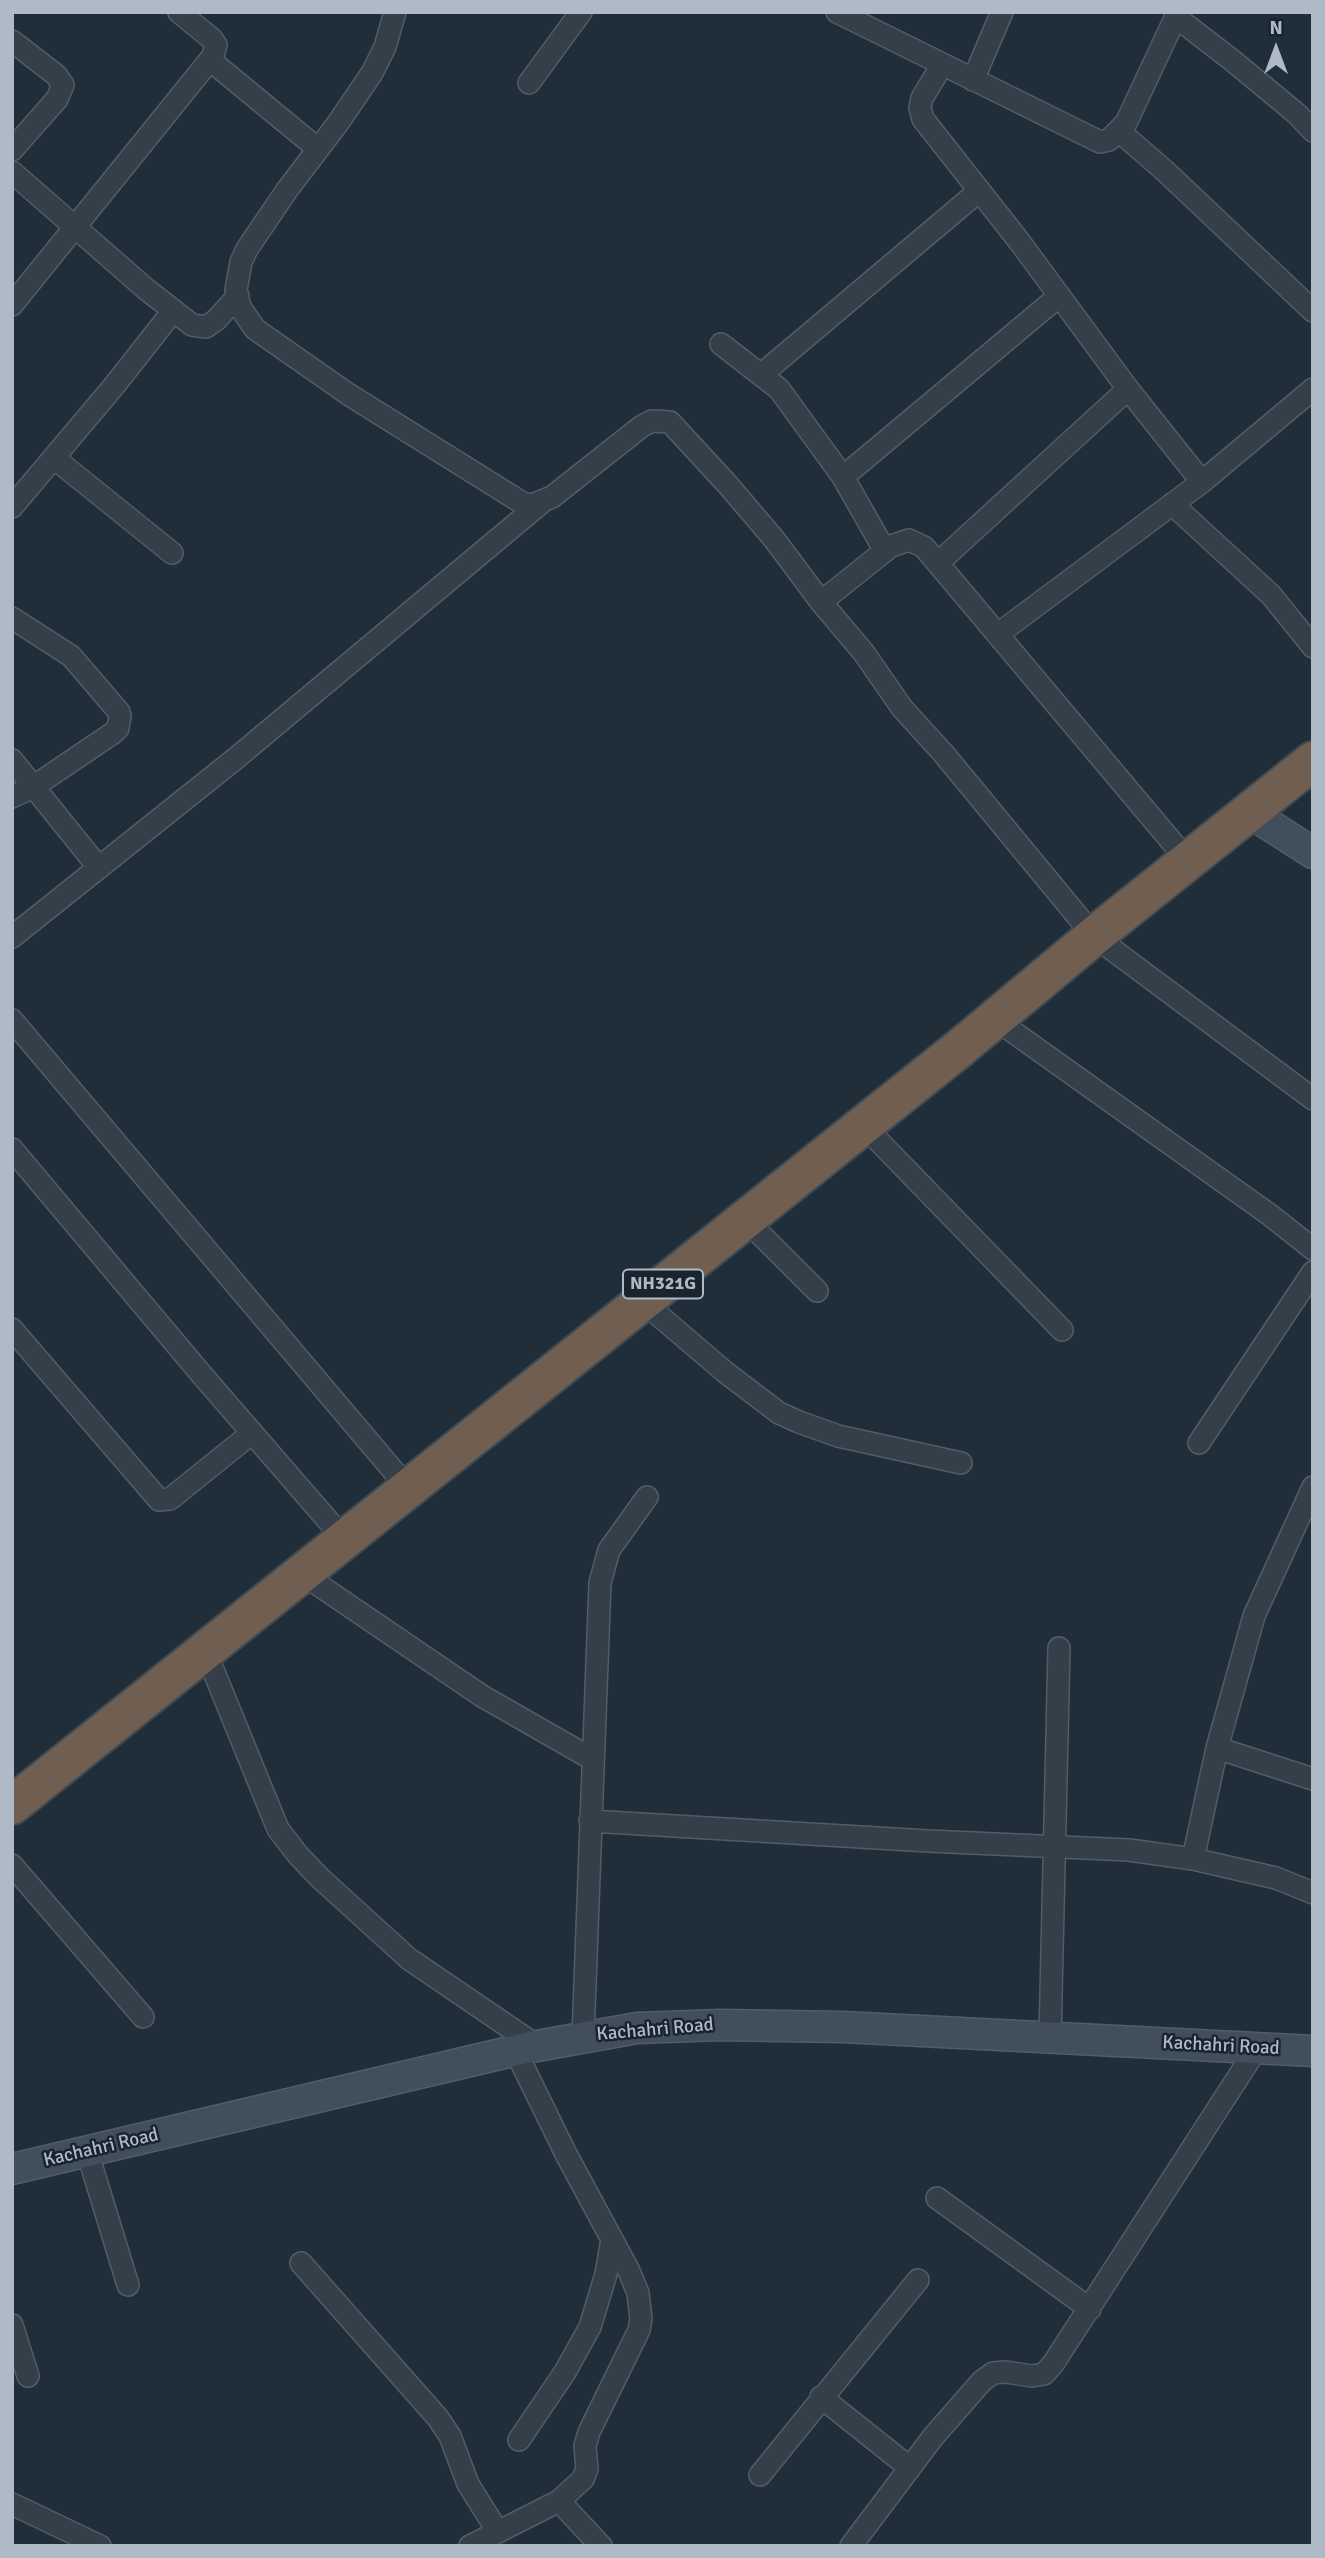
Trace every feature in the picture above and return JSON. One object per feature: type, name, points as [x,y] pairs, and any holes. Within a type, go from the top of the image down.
[{"type":"highway","name":"NH321G","points":[[12,1805],[863,1125],[1313,761]]},
{"type":"main road","points":[[1249,813],[1313,853]]},
{"type":"main road","name":"Kachahri Road","points":[[12,2169],[526,2048],[637,2028],[720,2025],[843,2027],[1313,2051]]},
{"type":"street","points":[[12,305],[216,51],[212,39],[179,12]]},
{"type":"street","points":[[395,12],[385,47],[372,73],[247,249],[237,277],[240,307],[255,330],[286,352],[524,504],[541,503]]},
{"type":"street","points":[[529,83],[581,12]]},
{"type":"street","points":[[973,80],[1002,12]]},
{"type":"street","points":[[843,13],[1089,139],[1100,142],[1110,140],[1120,132],[1177,15],[1297,114],[1313,131]]},
{"type":"street","points":[[12,41],[56,75],[63,88],[57,99],[12,150]]},
{"type":"street","points":[[210,60],[318,149]]},
{"type":"street","points":[[942,65],[922,98],[920,108],[923,119],[1202,482]]},
{"type":"street","points":[[1120,132],[1313,311]]},
{"type":"street","points":[[12,172],[192,325],[206,327],[238,296]]},
{"type":"street","points":[[762,374],[979,191]]},
{"type":"street","points":[[843,477],[1059,296]]},
{"type":"street","points":[[12,508],[173,311]]},
{"type":"street","points":[[721,344],[779,389],[843,477],[885,551]]},
{"type":"street","points":[[938,563],[1128,389]]},
{"type":"street","points":[[998,634],[1202,482],[1313,389]]},
{"type":"street","points":[[12,937],[236,759],[541,503],[642,426],[652,421],[670,422],[759,521],[864,653],[902,708],[943,753],[1094,936],[1313,1099]]},
{"type":"street","points":[[54,458],[172,553]]},
{"type":"street","points":[[1172,505],[1271,595],[1313,647]]},
{"type":"street","points":[[821,602],[885,551],[902,541],[916,541],[938,563],[1188,861]]},
{"type":"street","points":[[12,618],[71,656],[120,716],[118,728],[33,787],[12,797]]},
{"type":"street","points":[[12,760],[99,867]]},
{"type":"street","points":[[995,1019],[1270,1215],[1313,1250]]},
{"type":"street","points":[[12,1020],[408,1488]]},
{"type":"street","points":[[863,1125],[1062,1330]]},
{"type":"street","points":[[12,1149],[344,1539]]},
{"type":"street","points":[[745,1219],[817,1291]]},
{"type":"street","points":[[1199,1443],[1313,1272]]},
{"type":"street","points":[[642,1301],[779,1413],[838,1436],[961,1463]]},
{"type":"street","points":[[12,1329],[159,1500],[170,1499],[252,1433]]},
{"type":"street","points":[[1193,1859],[1217,1748],[1254,1616],[1313,1487]]},
{"type":"street","points":[[583,2037],[600,1583],[603,1564],[609,1550],[647,1497]]},
{"type":"street","points":[[301,1573],[482,1696],[592,1759]]},
{"type":"street","points":[[1050,2038],[1059,1648]]},
{"type":"street","points":[[205,1650],[278,1829],[298,1855],[409,1959],[526,2048],[638,2293],[641,2319],[639,2330],[589,2432],[585,2446],[586,2475],[559,2501],[470,2546]]},
{"type":"street","points":[[1217,1748],[1313,1779]]},
{"type":"street","points":[[590,1821],[1129,1850],[1193,1859],[1276,1878],[1313,1893]]},
{"type":"street","points":[[12,1865],[143,2017]]},
{"type":"street","points":[[851,2546],[910,2468],[982,2381],[993,2373],[1032,2376],[1044,2374],[1053,2364],[1257,2048]]},
{"type":"street","points":[[86,2151],[128,2285]]},
{"type":"street","points":[[937,2199],[1090,2309]]},
{"type":"street","points":[[519,2440],[565,2372],[590,2327],[606,2274],[612,2239]]},
{"type":"street","points":[[301,2263],[438,2418],[450,2436],[468,2484],[498,2532]]},
{"type":"street","points":[[760,2475],[918,2280]]},
{"type":"street","points":[[12,2325],[28,2376]]},
{"type":"street","points":[[821,2398],[910,2468]]},
{"type":"street","points":[[559,2501],[601,2546]]},
{"type":"street","points":[[12,2504],[100,2546]]}]
